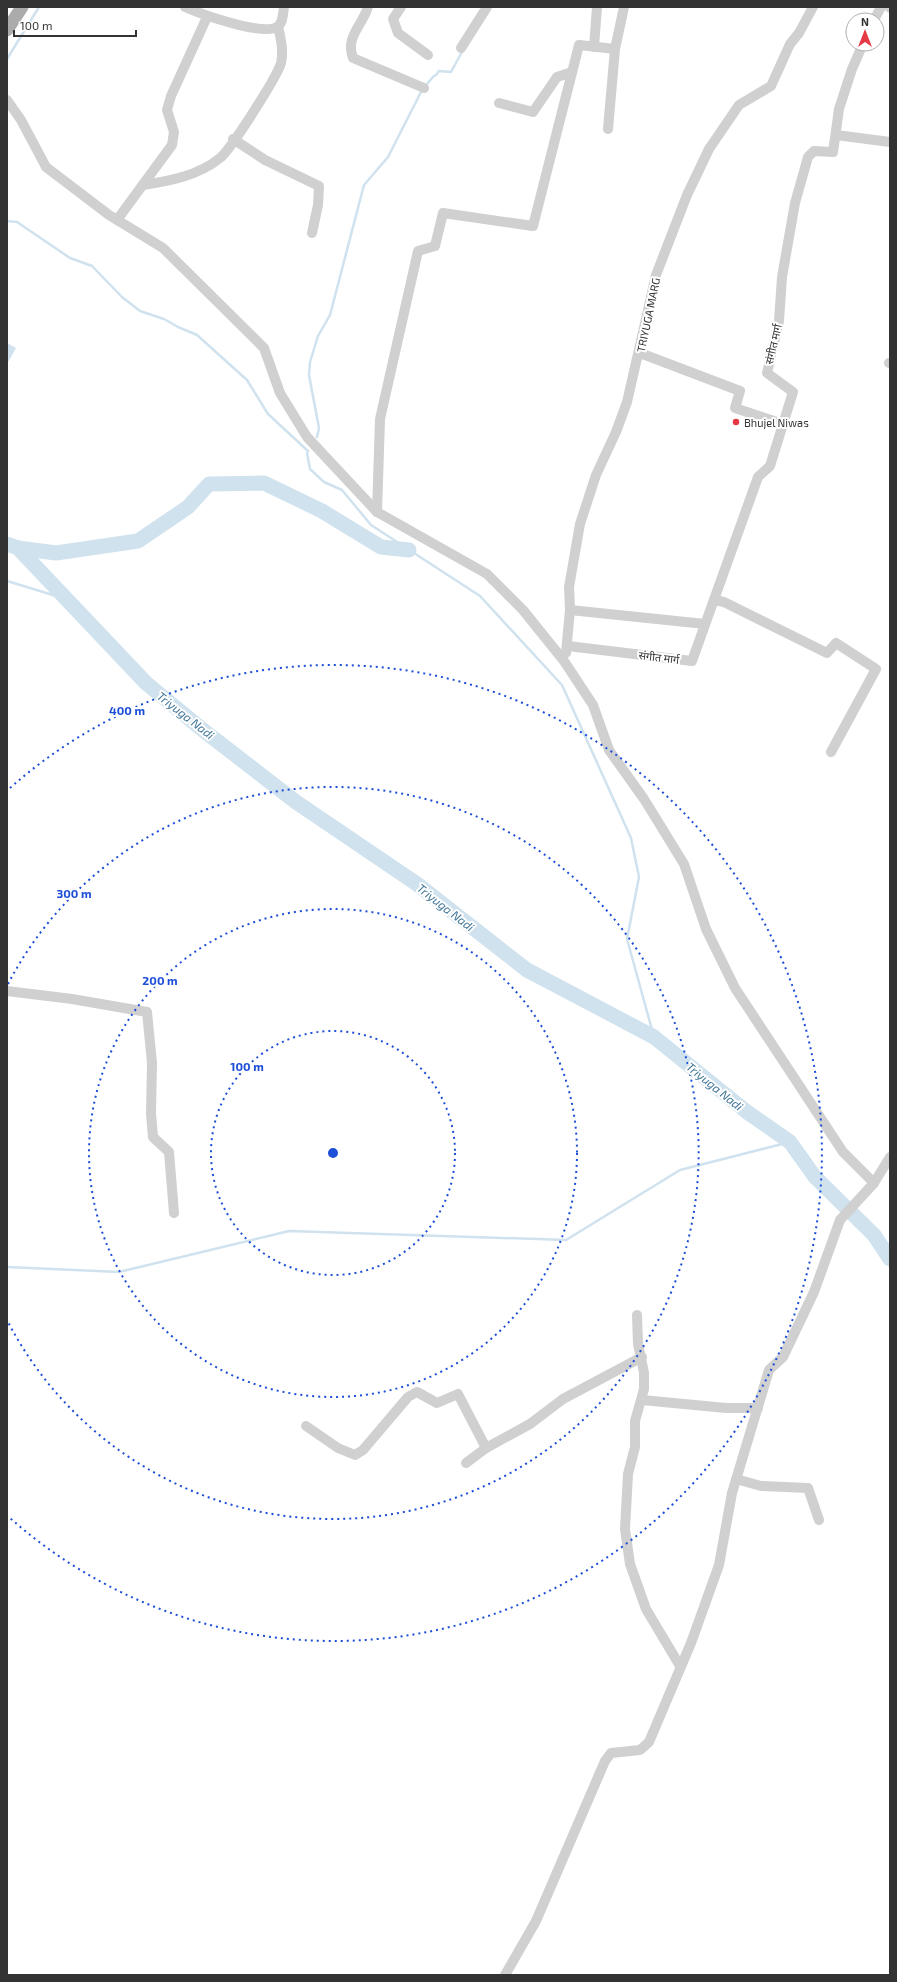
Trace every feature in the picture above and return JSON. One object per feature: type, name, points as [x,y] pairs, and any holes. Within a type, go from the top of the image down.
[{"type":"main road","points":[[7,30],[22,7]]},
{"type":"street","points":[[185,7],[207,17],[256,28],[271,29],[278,27]]},
{"type":"street","points":[[143,186],[196,173],[220,158],[254,111],[280,65],[281,41],[278,27],[284,7]]},
{"type":"street","points":[[368,7],[352,39],[350,49],[353,58],[424,88]]},
{"type":"street","points":[[401,7],[393,19],[398,33],[428,55]]},
{"type":"street","points":[[461,48],[487,7]]},
{"type":"street","points":[[594,47],[598,7]]},
{"type":"street","points":[[608,129],[615,49],[624,7]]},
{"type":"street","name":"TRIYUGA MARG","points":[[564,660],[568,646],[570,610],[569,588],[580,524],[596,475],[616,432],[627,402],[640,352],[656,275],[688,195],[709,149],[739,105],[772,86],[790,44],[799,33],[813,7]]},
{"type":"street","points":[[117,220],[172,145],[174,132],[167,110],[171,96],[207,17]]},
{"type":"street","points":[[377,512],[380,419],[418,251],[435,246],[443,214],[533,226],[579,45],[615,49]]},
{"type":"street","name":"संगीत मार्ग","points":[[568,646],[692,661],[758,477],[770,466],[793,392],[767,373],[779,321],[782,277],[795,204],[808,157],[814,151],[833,152],[839,109],[852,69],[859,52]]},
{"type":"street","points":[[499,103],[533,112],[557,77],[572,72]]},
{"type":"street","points":[[7,100],[21,120],[46,167],[117,220],[163,248],[264,348],[280,393],[307,437],[377,512],[487,574],[523,610],[564,660],[593,705],[609,750],[644,799],[684,864],[706,929],[735,988],[844,1152],[874,1183]]},
{"type":"street","points":[[836,135],[890,142]]},
{"type":"street","points":[[233,140],[265,160],[319,186],[318,205],[312,233]]},
{"type":"street","points":[[640,352],[740,390],[735,408],[783,424]]},
{"type":"street","points":[[714,600],[724,602],[827,653],[836,643],[876,669],[831,752]]},
{"type":"street","points":[[570,610],[705,624]]},
{"type":"street","points":[[7,991],[72,998],[147,1012],[152,1063],[151,1114],[153,1136],[169,1152],[174,1213]]},
{"type":"street","points":[[505,1975],[536,1921],[605,1761],[611,1753],[640,1750],[649,1742],[691,1643],[719,1565],[736,1479],[769,1370],[783,1357],[811,1299],[840,1220],[874,1183],[890,1157]]},
{"type":"street","points":[[637,1315],[638,1344],[642,1357],[644,1374],[642,1400],[635,1421],[635,1447],[628,1474],[625,1529],[630,1564],[646,1609],[664,1636],[680,1666]]},
{"type":"street","points":[[466,1463],[486,1448],[530,1424],[563,1399],[642,1357]]},
{"type":"street","points":[[306,1426],[338,1448],[355,1455],[363,1450],[408,1397],[417,1392],[437,1403],[458,1394],[486,1448]]},
{"type":"street","points":[[642,1400],[683,1405],[758,1408]]},
{"type":"street","points":[[736,1479],[761,1486],[808,1488],[819,1520]]},
{"type":"water","points":[[7,343],[16,348],[7,364]]},
{"type":"waterway","points":[[7,59],[39,7]]},
{"type":"waterway","points":[[425,86],[439,71],[451,72],[463,50]]},
{"type":"waterway","points":[[317,437],[319,428],[309,375],[310,362],[318,336],[330,315],[364,185],[388,157],[422,90]]},
{"type":"waterway","points":[[7,221],[17,222],[70,258],[92,266],[122,297],[140,311],[164,319],[197,335],[247,380],[268,414],[308,451],[307,453],[310,469],[324,482],[342,490],[371,525],[480,596],[562,685],[631,838],[639,877],[627,939],[654,1037]]},
{"type":"waterway","points":[[18,548],[56,553],[138,541],[188,507],[209,484],[264,483],[322,511],[381,547],[409,550]]},
{"type":"waterway","name":"Triyuga Nadi","points":[[7,544],[18,548],[146,683],[203,730],[296,802],[417,884],[527,970],[654,1037],[747,1112],[790,1142],[815,1177],[874,1235],[890,1259]]},
{"type":"waterway","points":[[7,581],[66,599]]},
{"type":"waterway","points":[[7,1267],[119,1272],[289,1231],[566,1240],[680,1170],[790,1142]]},
{"type":"place","name":"Bhujel Niwas","points":[[736,422]]}]
